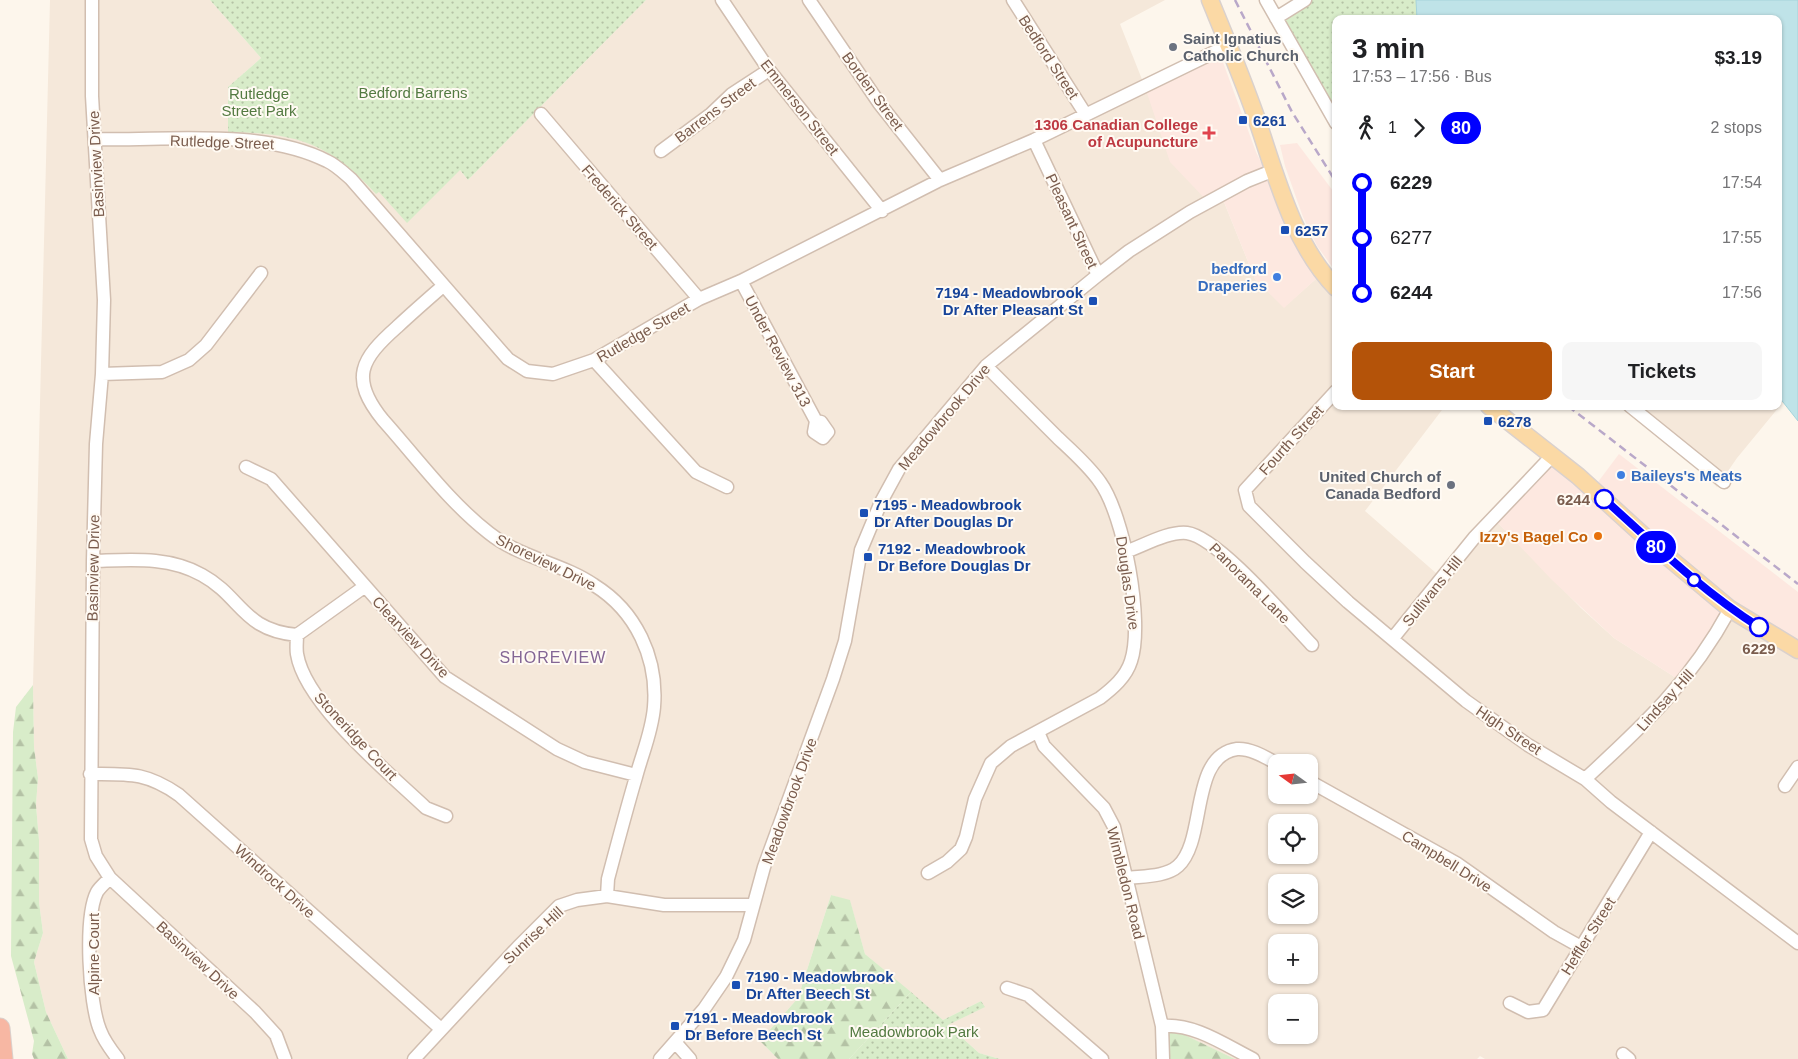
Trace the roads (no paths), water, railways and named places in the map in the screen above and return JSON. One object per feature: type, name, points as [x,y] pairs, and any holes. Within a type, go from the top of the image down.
[{"type":"highway","points":[[0,1028],[3,1059]]},
{"type":"main road","points":[[1210,0],[1255,116],[1272,171],[1312,257],[1332,284]]},
{"type":"main road","points":[[1494,410],[1552,456],[1730,609],[1798,650]]},
{"type":"street","name":"Basinview Drive","points":[[92,0],[94,139],[104,300],[102,374],[96,444],[93,561],[91,839],[96,856],[110,878],[229,991],[255,1012],[276,1036],[285,1059]]},
{"type":"street","name":"Emmerson Street","points":[[722,0],[769,70],[882,211]]},
{"type":"street","name":"Borden Street","points":[[809,0],[879,104],[940,180]]},
{"type":"street","name":"Bedford Street","points":[[1013,0],[1086,115]]},
{"type":"street","points":[[1266,0],[1332,116]]},
{"type":"street","points":[[1276,18],[1305,0]]},
{"type":"street","name":"Rutledge Street","points":[[94,139],[261,141],[308,152],[330,162],[352,179],[508,359],[527,371],[553,374],[594,360],[699,299],[741,281],[940,180],[1034,140],[1229,45]]},
{"type":"street","name":"Barrens Street","points":[[661,151],[711,114],[732,94],[769,70]]},
{"type":"street","name":"Frederick Street","points":[[541,114],[699,299]]},
{"type":"street","name":"Pleasant Street","points":[[1034,140],[1098,275]]},
{"type":"street","name":"Meadowbrook Drive","points":[[660,1059],[704,1009],[726,978],[744,940],[752,906],[845,641],[861,550],[881,502],[899,469],[986,366],[1129,250],[1190,212],[1247,181],[1272,171]]},
{"type":"street","points":[[102,374],[162,372],[189,360],[206,345],[261,273]]},
{"type":"street","name":"Under Review 313","points":[[741,281],[816,421]]},
{"type":"street","name":"Shoreview Drive","points":[[443,286],[377,344],[366,359],[362,376],[372,407],[478,524],[506,545],[572,572],[594,584],[619,604],[637,626],[645,644],[654,682],[654,708],[648,739],[636,775],[608,879],[607,896]]},
{"type":"street","points":[[594,360],[696,472],[726,488]]},
{"type":"street","name":"Douglas Drive","points":[[928,873],[947,862],[961,849],[966,837],[975,799],[992,763],[1011,746],[1100,698],[1122,677],[1131,663],[1135,649],[1136,628],[1125,552],[1111,499],[1099,481],[986,366]]},
{"type":"street","name":"Fourth Street","points":[[1245,490],[1332,395]]},
{"type":"street","points":[[1635,410],[1724,482]]},
{"type":"street","name":"Sullivans Hill","points":[[1393,638],[1496,514],[1552,456]]},
{"type":"street","name":"Clearview Drive","points":[[246,467],[271,479],[445,677],[557,749],[585,762],[636,775]]},
{"type":"street","name":"High Street","points":[[1245,490],[1249,506],[1305,562],[1348,602],[1466,701],[1528,745],[1585,779],[1611,802],[1798,943]]},
{"type":"street","name":"Panorama Lane","points":[[1125,552],[1173,534],[1186,533],[1201,536],[1215,546],[1312,645]]},
{"type":"street","points":[[93,561],[156,560],[186,567],[214,582],[251,619],[264,628],[297,635],[364,587]]},
{"type":"street","name":"Lindsay Hill","points":[[1585,779],[1637,731],[1688,676],[1715,637],[1730,609]]},
{"type":"street","name":"Stoneridge Court","points":[[297,635],[297,654],[301,668],[312,690],[330,714],[426,808],[446,816]]},
{"type":"street","name":"Wimbledon Road","points":[[1038,732],[1044,746],[1104,808],[1114,827],[1162,1026],[1163,1059]]},
{"type":"street","points":[[1127,878],[1158,874],[1177,867],[1186,857],[1192,840],[1208,772],[1222,755],[1238,749],[1252,752],[1268,759]]},
{"type":"street","points":[[1785,786],[1798,767]]},
{"type":"street","name":"Windrock Drive","points":[[90,774],[146,776],[179,794],[441,1029]]},
{"type":"street","name":"Campbell Drive","points":[[1318,785],[1456,863],[1554,932],[1581,947]]},
{"type":"street","name":"Heffler Street","points":[[1510,1003],[1528,1012],[1543,1010],[1651,832]]},
{"type":"street","name":"Alpine Court","points":[[110,878],[98,891],[94,904],[90,932],[91,990],[99,1028],[118,1059]]},
{"type":"street","name":"Sunrise Hill","points":[[414,1059],[559,906],[577,900],[607,896],[664,905],[752,906]]},
{"type":"street","points":[[1007,988],[1028,995],[1102,1059]]},
{"type":"street","points":[[1162,1026],[1177,1024],[1253,1059]]},
{"type":"street","points":[[675,1042],[690,1059]]},
{"type":"water","points":[[1416,0],[1798,0],[1798,421],[1782,401],[1782,15],[1417,15]]},
{"type":"railway","points":[[1235,0],[1292,112],[1332,176]]},
{"type":"railway","points":[[1573,410],[1798,584]]},
{"type":"place","name":"Saint Ignatius Catholic Church","points":[[1173,47]]},
{"type":"place","name":"6261","points":[[1243,120]]},
{"type":"place","name":"1306 Canadian College of Acupuncture","points":[[1209,133]]},
{"type":"place","name":"6257","points":[[1285,230]]},
{"type":"place","name":"bedford Draperies","points":[[1277,277]]},
{"type":"place","name":"7194 - Meadowbrook Dr After Pleasant St","points":[[1093,301]]},
{"type":"place","name":"6278","points":[[1488,421]]},
{"type":"place","name":"Baileys's Meats","points":[[1621,475]]},
{"type":"place","name":"United Church of Canada Bedford","points":[[1451,485]]},
{"type":"place","name":"6244","points":[[1604,499]]},
{"type":"place","name":"7195 - Meadowbrook Dr After Douglas Dr","points":[[864,513]]},
{"type":"place","name":"Izzy's Bagel Co","points":[[1598,536]]},
{"type":"place","name":"7192 - Meadowbrook Dr Before Douglas Dr","points":[[868,557]]},
{"type":"place","name":"6229","points":[[1759,627]]},
{"type":"place","name":"7190 - Meadowbrook Dr After Beech St","points":[[736,985]]},
{"type":"place","name":"7191 - Meadowbrook Dr Before Beech St","points":[[675,1026]]},
{"type":"district","name":"SHOREVIEW","points":[[553,657]]},
{"type":"park label","name":"Bedford Barrens","points":[[413,92]]},
{"type":"park label","name":"Rutledge Street Park","points":[[259,102]]},
{"type":"park label","name":"Meadowbrook Park","points":[[914,1031]]}]
